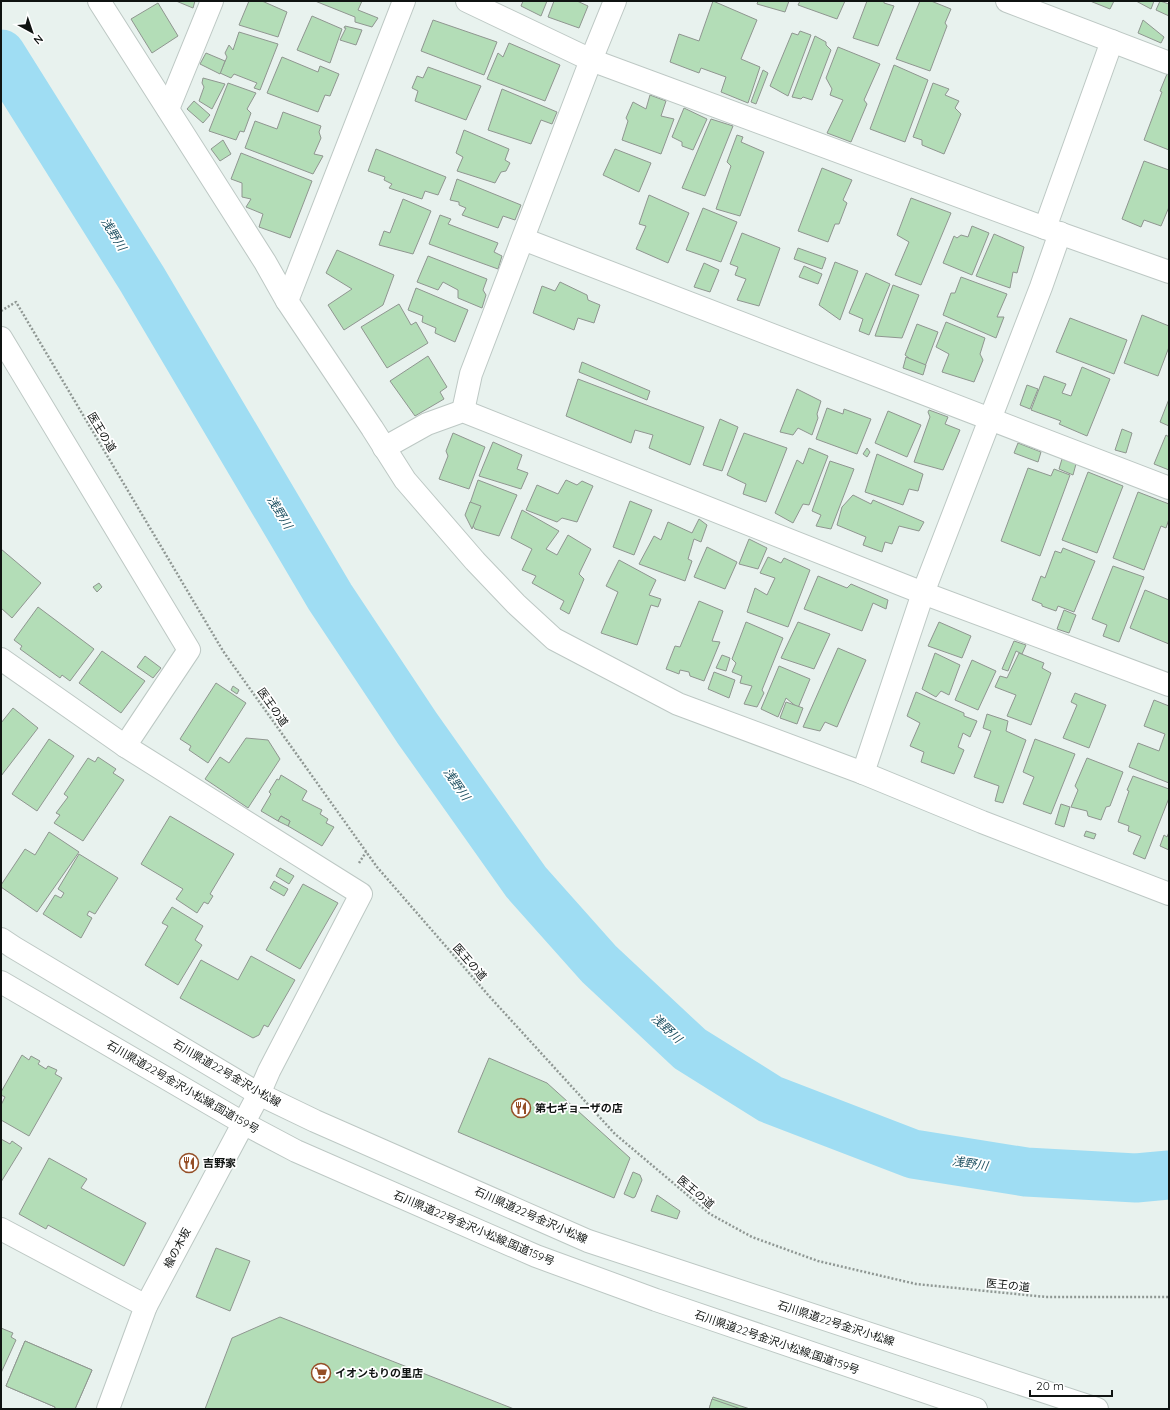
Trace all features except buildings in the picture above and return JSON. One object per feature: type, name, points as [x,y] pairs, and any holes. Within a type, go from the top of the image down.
[{"type":"street","points":[[99,1],[265,262],[287,301],[405,480],[475,561],[516,604],[554,639],[678,704],[862,773],[982,822],[1169,894]]},
{"type":"street","points":[[168,110],[212,1]]},
{"type":"street","points":[[287,301],[404,1]]},
{"type":"street","points":[[467,1],[590,60],[1169,272]]},
{"type":"street","points":[[463,412],[471,374],[590,60],[616,1]]},
{"type":"street","points":[[1007,1],[1169,63]]},
{"type":"street","points":[[862,773],[923,593],[1041,286],[1052,230],[1112,40]]},
{"type":"street","points":[[523,238],[1169,488]]},
{"type":"street","points":[[1,338],[189,650],[125,746],[1,659]]},
{"type":"street","points":[[384,448],[427,424],[463,412],[923,593],[1169,685]]},
{"type":"street","name":"楡の木坂","points":[[108,1409],[146,1306],[244,1123],[361,894],[125,746]]},
{"type":"street","name":"石川県道22号金沢小松線","points":[[1,939],[259,1094],[315,1121],[588,1241],[1097,1409]]},
{"type":"street","name":"石川県道22号金沢小松線;国道159号","points":[[1,982],[244,1123],[296,1151],[536,1256],[656,1300],[976,1409]]},
{"type":"street","points":[[1,1229],[146,1306]]},
{"type":"path","name":"医王の道","points":[[1,311],[16,302],[223,651],[376,867],[489,996],[615,1134],[710,1214],[752,1237],[818,1261],[916,1284],[1046,1297],[1169,1297]]},
{"type":"waterway","name":"浅野川","points":[[1,54],[142,279],[330,597],[417,728],[526,882],[599,964],[690,1049],[770,1099],[913,1154],[1026,1172],[1136,1178],[1169,1175]]},
{"type":"place","name":"第七ギョーザの店","points":[[521,1108]]},
{"type":"place","name":"吉野家","points":[[189,1163]]},
{"type":"place","name":"イオンもりの里店","points":[[321,1373]]}]
